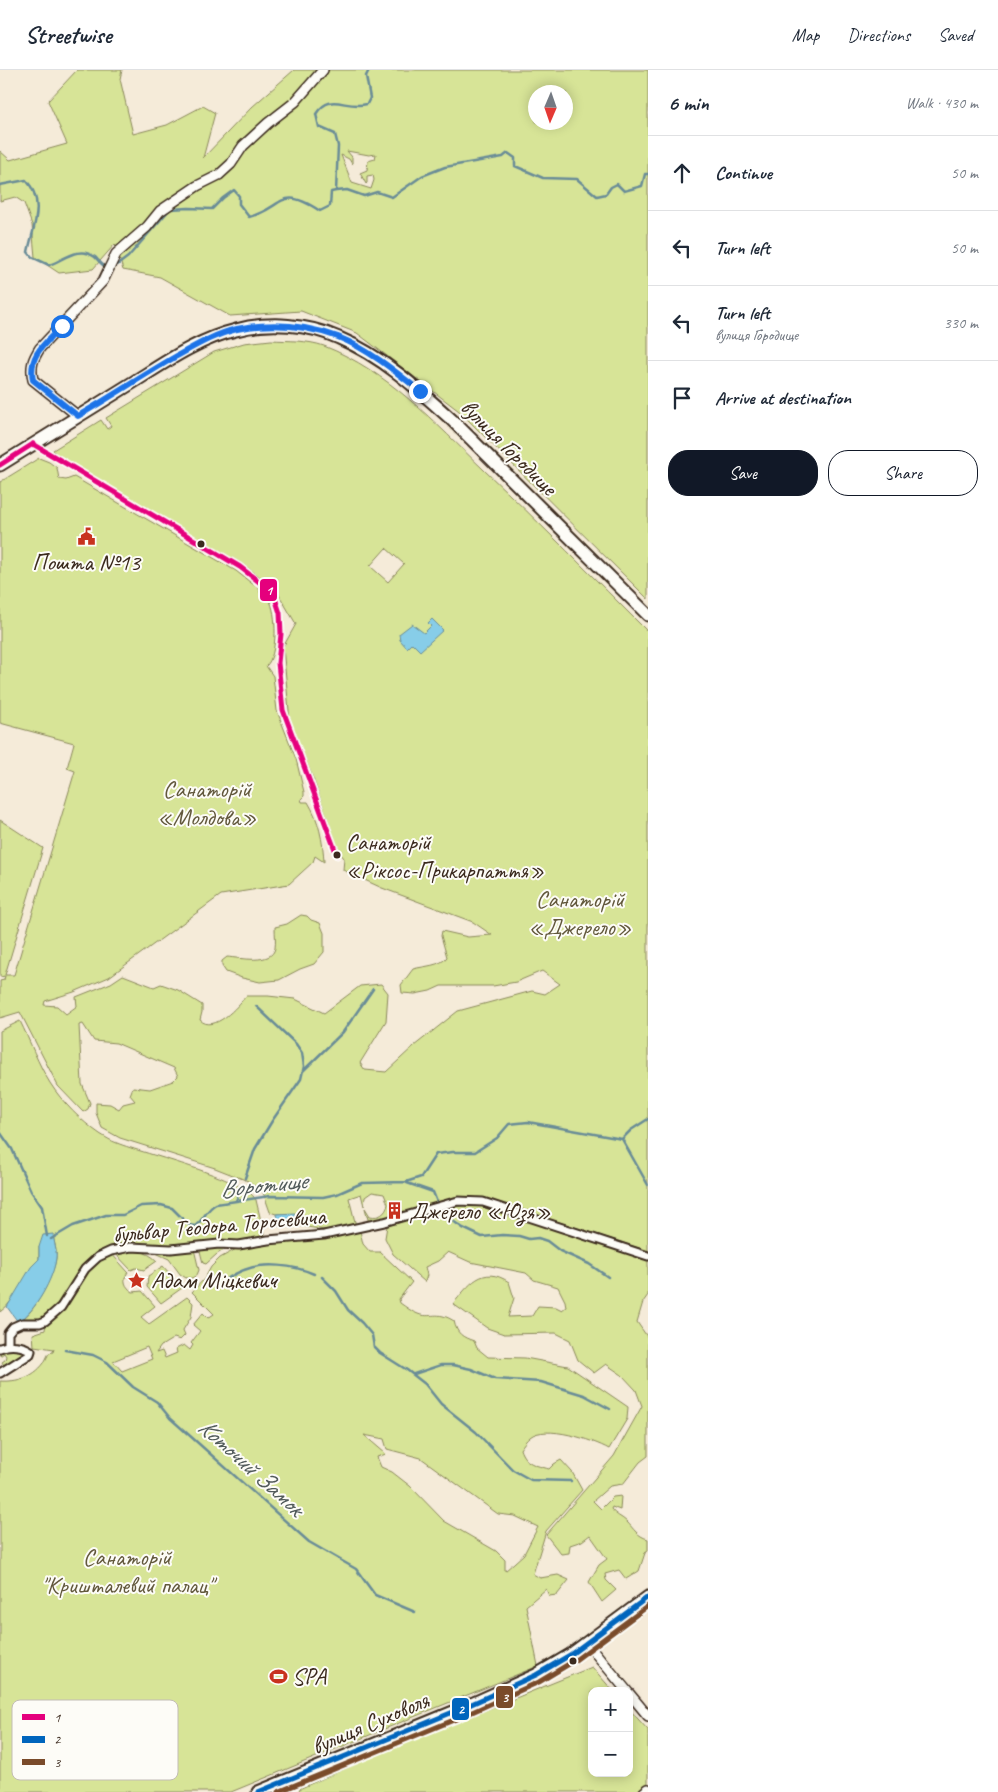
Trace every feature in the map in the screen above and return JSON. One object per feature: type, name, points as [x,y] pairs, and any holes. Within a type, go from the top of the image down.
[{"type":"street","points":[[78,416],[33,380],[31,367],[34,358],[103,281],[116,254],[147,227],[160,211],[197,186],[220,175],[231,164],[243,146],[295,102],[323,70]]},
{"type":"street","name":"вулиця Городище","points":[[0,465],[200,343],[236,329],[264,326],[294,326],[315,330],[339,338],[386,365],[420,391],[452,420],[648,615]]},
{"type":"street","name":"бульвар Теодора Торосевича","points":[[8,1345],[8,1333],[13,1327],[22,1323],[35,1324],[45,1321],[61,1307],[85,1269],[98,1257],[111,1251],[131,1247],[171,1249],[219,1244],[239,1245],[268,1240],[324,1235],[391,1220],[458,1201],[483,1202],[648,1256]]},
{"type":"street","points":[[0,1348],[8,1345],[31,1351],[30,1354],[0,1373]]},
{"type":"street","name":"вулиця Суховоля","points":[[258,1792],[458,1710],[536,1675],[560,1662],[587,1643],[648,1596]]},
{"type":"street","points":[[587,1643],[624,1687]]},
{"type":"street","points":[[633,1698],[648,1716]]},
{"type":"street","points":[[644,1792],[648,1789]]},
{"type":"green space","points":[[77,70],[122,70],[120,79],[133,134],[167,125],[203,106],[215,113],[203,158],[252,107],[294,70],[648,70],[648,599],[459,411],[357,333],[301,311],[230,316],[160,277],[123,270],[115,244],[93,269],[59,273],[35,257],[32,225],[24,203],[15,197],[0,201],[0,151],[10,160],[67,144],[48,101]],"holes":[[[347,151],[369,155],[376,154],[375,159],[368,161],[367,170],[360,173],[366,184],[367,176],[373,175],[374,180],[371,189],[352,183],[341,155],[349,159],[352,164],[352,157]]]},
{"type":"green space","points":[[271,340],[318,344],[369,369],[390,384],[447,434],[648,632],[648,1251],[485,1198],[459,1197],[369,1223],[365,1208],[370,1216],[376,1216],[384,1213],[388,1204],[384,1194],[372,1192],[365,1197],[364,1206],[361,1194],[349,1198],[356,1226],[331,1231],[295,1225],[295,1214],[276,1214],[270,1212],[263,1192],[248,1181],[215,1168],[120,1138],[102,1128],[96,1113],[96,1103],[110,1104],[119,1109],[123,1104],[135,1101],[130,1095],[133,1087],[150,1089],[173,1081],[178,1076],[174,1068],[116,1043],[94,1041],[83,1024],[79,1025],[82,1084],[90,1103],[88,1109],[83,1112],[58,1086],[20,1012],[0,1018],[0,981],[4,980],[5,976],[0,977],[0,820],[43,848],[5,975],[14,975],[75,771],[67,768],[74,743],[0,723],[0,482],[39,458],[57,468],[59,479],[66,480],[74,477],[236,571],[269,599],[274,614],[275,634],[273,653],[266,666],[273,676],[277,711],[296,759],[304,792],[304,796],[301,799],[302,802],[308,802],[318,823],[324,862],[315,856],[313,862],[289,884],[221,895],[109,977],[74,992],[45,1001],[44,1005],[57,1006],[66,1014],[77,1006],[76,997],[111,983],[123,975],[154,987],[161,984],[178,990],[202,1005],[200,1020],[212,1024],[225,1017],[246,996],[295,999],[324,1013],[360,986],[381,984],[388,993],[386,1021],[360,1063],[365,1070],[386,1072],[414,1046],[458,1011],[532,991],[545,994],[560,984],[542,971],[516,982],[493,986],[441,986],[430,991],[415,994],[402,993],[401,985],[413,969],[437,964],[447,957],[441,936],[442,931],[468,937],[492,935],[473,922],[382,888],[343,870],[344,858],[340,853],[290,721],[283,647],[296,624],[275,588],[244,565],[56,454],[53,450],[101,420],[107,429],[111,426],[106,418],[214,352],[244,343]],"holes":[[[386,548],[404,564],[388,582],[370,566]]]},
{"type":"green space","points":[[301,915],[320,923],[324,933],[324,952],[314,964],[279,980],[260,982],[226,972],[222,966],[222,961],[227,957],[262,959],[268,957],[275,948],[275,927],[287,924]]},
{"type":"green space","points":[[20,1021],[50,1083],[79,1117],[100,1134],[115,1142],[214,1175],[248,1192],[256,1200],[265,1238],[240,1243],[171,1248],[131,1246],[97,1257],[60,1307],[44,1321],[23,1319],[34,1307],[44,1291],[55,1265],[56,1249],[53,1235],[39,1247],[39,1259],[12,1300],[0,1312],[0,1031]]},
{"type":"green space","points":[[469,1204],[487,1207],[648,1259],[648,1295],[643,1302],[637,1322],[648,1338],[648,1456],[640,1462],[623,1484],[610,1486],[593,1501],[601,1509],[613,1497],[621,1496],[620,1510],[612,1507],[611,1509],[638,1534],[648,1539],[648,1551],[645,1553],[639,1571],[626,1579],[619,1570],[605,1574],[606,1580],[616,1590],[602,1602],[589,1582],[599,1565],[607,1559],[590,1535],[582,1541],[570,1545],[569,1553],[561,1554],[546,1535],[614,1456],[642,1406],[636,1390],[622,1375],[606,1364],[594,1373],[578,1360],[570,1340],[556,1333],[504,1334],[487,1328],[453,1304],[477,1279],[491,1275],[509,1282],[514,1298],[508,1317],[532,1316],[538,1306],[556,1307],[562,1310],[566,1307],[558,1287],[534,1280],[526,1273],[470,1262],[448,1252],[438,1261],[425,1267],[427,1275],[425,1282],[393,1254],[385,1238],[387,1226],[444,1209]]},
{"type":"green space","name":"Санаторій \"Кришталевий палац\"","points":[[360,1231],[363,1244],[370,1252],[380,1252],[412,1282],[399,1299],[400,1303],[411,1311],[427,1316],[439,1315],[454,1321],[461,1334],[474,1341],[477,1348],[488,1357],[525,1358],[568,1366],[628,1407],[627,1419],[609,1449],[581,1438],[546,1432],[537,1433],[530,1437],[520,1449],[528,1461],[549,1469],[561,1460],[572,1472],[582,1490],[546,1531],[533,1574],[540,1578],[558,1575],[569,1580],[557,1595],[549,1596],[546,1589],[526,1606],[538,1666],[231,1792],[0,1792],[0,1381],[24,1378],[40,1368],[49,1353],[53,1352],[54,1349],[34,1346],[33,1334],[45,1330],[46,1322],[85,1269],[110,1252],[128,1272],[125,1283],[128,1288],[133,1292],[142,1291],[155,1306],[141,1317],[149,1324],[187,1297],[193,1303],[191,1317],[183,1330],[185,1335],[180,1340],[174,1338],[161,1346],[156,1353],[162,1351],[165,1358],[177,1353],[176,1349],[184,1345],[190,1350],[193,1345],[191,1343],[200,1331],[193,1325],[203,1313],[208,1318],[214,1314],[192,1292],[205,1278],[211,1267],[220,1258],[238,1248],[269,1242],[326,1238]],"holes":[[[147,1347],[152,1359],[122,1371],[113,1361]],[[364,1435],[384,1439],[387,1449],[421,1458],[498,1514],[515,1516],[538,1527],[524,1554],[505,1571],[505,1560],[496,1551],[444,1521],[410,1486],[392,1472],[381,1467],[377,1457],[386,1454]]]},
{"type":"green space","points":[[199,1247],[229,1247],[217,1254],[206,1264],[203,1263]]},
{"type":"green space","points":[[119,1249],[135,1250],[153,1257],[157,1261],[144,1270],[136,1268],[131,1270],[113,1251]]},
{"type":"green space","points":[[194,1249],[199,1270],[197,1275],[192,1278],[186,1278],[180,1274],[169,1259],[149,1250]]},
{"type":"green space","points":[[163,1266],[182,1288],[161,1303],[147,1287],[148,1276]]},
{"type":"green space","points":[[15,1349],[26,1352],[5,1367],[2,1362],[6,1356],[4,1353],[0,1356],[0,1353]]},
{"type":"green space","points":[[592,1667],[610,1687],[588,1687],[588,1777],[633,1777],[633,1713],[648,1730],[648,1783],[636,1792],[301,1792],[299,1789],[390,1749]]},
{"type":"water","points":[[432,619],[443,630],[420,651],[412,643],[407,648],[400,640],[399,634],[412,624],[424,633],[431,626],[428,623]]},
{"type":"water","points":[[295,1213],[295,1225],[278,1226],[276,1214]]},
{"type":"water","points":[[53,1234],[56,1255],[52,1275],[37,1303],[18,1322],[7,1307],[31,1267],[39,1259],[39,1247],[43,1235]]},
{"type":"waterway","points":[[112,269],[128,257],[170,209],[212,209],[234,190],[239,196],[239,204],[249,217],[282,200],[289,199],[297,199],[320,211],[330,206],[331,192],[336,191],[338,146],[335,134],[319,127],[316,114],[322,107],[333,102],[352,105],[367,104],[370,98],[366,76],[369,70]]},
{"type":"waterway","points":[[336,191],[347,190],[364,196],[377,192],[392,197],[422,176],[445,167],[503,157],[508,153],[515,158],[515,166],[543,178],[577,179],[597,196],[606,194],[611,187],[617,184],[624,191],[642,186],[645,174],[648,174]]},
{"type":"waterway","points":[[0,185],[26,180],[32,188],[37,206],[28,252],[32,257],[49,265],[83,252],[95,257],[107,268]]},
{"type":"waterway","points":[[303,1071],[343,1032],[373,989]]},
{"type":"waterway","points":[[245,1178],[255,1149],[301,1079],[304,1066],[302,1053],[296,1044],[256,1006]]},
{"type":"waterway","points":[[622,1139],[631,1130],[648,1119]]},
{"type":"waterway","name":"Воротище","points":[[51,1239],[73,1226],[106,1215],[123,1215],[141,1206],[161,1205],[172,1208],[189,1225],[195,1226],[216,1204],[270,1196],[323,1197],[337,1194],[362,1183],[406,1182],[421,1177],[436,1154],[475,1152],[497,1138],[509,1124],[528,1122],[622,1139],[648,1185]]},
{"type":"waterway","points":[[0,1132],[12,1149],[31,1191],[42,1207],[47,1236]]},
{"type":"waterway","points":[[407,1183],[433,1192],[437,1202]]},
{"type":"waterway","points":[[236,1201],[242,1186]]},
{"type":"waterway","points":[[440,1212],[463,1228],[482,1237],[519,1236],[547,1241],[560,1251],[589,1264],[608,1277]]},
{"type":"waterway","points":[[226,1279],[252,1268],[270,1265],[297,1268],[314,1274]]},
{"type":"waterway","points":[[322,1277],[336,1291],[348,1310],[372,1335],[374,1347],[425,1384],[441,1404],[476,1432],[513,1470],[531,1480],[571,1481]]},
{"type":"waterway","name":"Коточий Замок","points":[[65,1350],[93,1355],[107,1362],[133,1387],[157,1402],[170,1418],[309,1542],[356,1569],[375,1595],[415,1612]]},
{"type":"waterway","points":[[414,1374],[441,1365],[453,1365],[471,1369],[495,1379],[541,1382],[584,1395],[610,1409]]},
{"type":"transit line","name":"1","points":[[33,444],[240,567],[267,588],[275,598],[280,613],[281,634],[278,663],[283,710],[337,855]]},
{"type":"transit line","name":"1","points":[[0,465],[33,444]]},
{"type":"transit line","name":"2","points":[[258,1792],[458,1710],[536,1675],[570,1655],[648,1597]]},
{"type":"transit line","name":"3","points":[[278,1792],[461,1717],[539,1682],[574,1661],[648,1606]]},
{"type":"place","name":"Пошта №13","points":[[86,536]]},
{"type":"place","name":"Санаторій «Ріксос-Прикарпаття»","points":[[337,855]]},
{"type":"place","name":"Джерело «Юзя»","points":[[395,1211]]},
{"type":"place","name":"Адам Міцкевич","points":[[137,1280]]},
{"type":"place","name":"SPA","points":[[278,1676]]},
{"type":"route","points":[[62,326],[40,348],[34,358],[31,367],[33,380],[78,416],[200,343],[236,329],[256,326],[294,326],[315,330],[339,338],[386,365],[420,391]]},
{"type":"park label","name":"Санаторій «Молдова»","points":[[207,803]]},
{"type":"park label","name":"Санаторій «Джерело»","points":[[580,913]]}]
